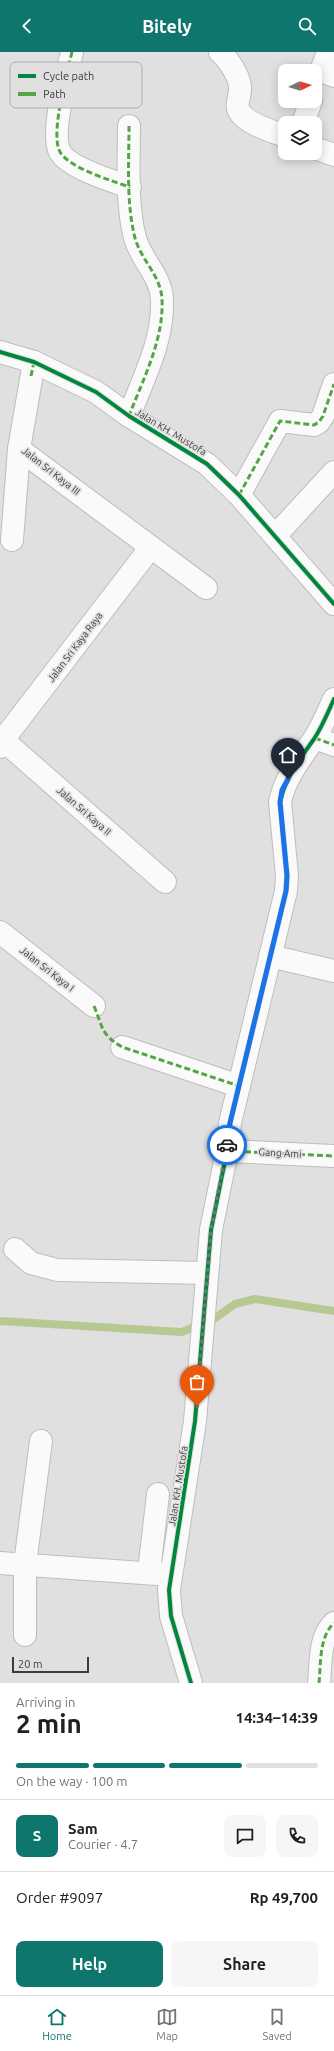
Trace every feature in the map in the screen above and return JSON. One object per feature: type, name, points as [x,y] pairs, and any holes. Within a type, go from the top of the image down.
[{"type":"street","points":[[70,62],[72,52]]},
{"type":"street","points":[[220,52],[235,73],[239,83],[240,88],[237,106],[241,114],[249,120],[278,133]]},
{"type":"street","points":[[61,108],[56,131],[60,152],[79,168],[130,188]]},
{"type":"street","points":[[129,126],[132,224],[136,240],[157,278],[162,298],[160,327],[150,364],[129,416]]},
{"type":"street","points":[[322,151],[334,155]]},
{"type":"street","name":"Jalan KH. Mustofa","points":[[0,352],[34,362],[96,392],[129,416],[207,464],[239,495],[334,604]]},
{"type":"street","name":"Jalan Sri Kaya III","points":[[34,362],[19,449],[206,588]]},
{"type":"street","points":[[239,495],[280,421],[294,421],[314,426],[323,416],[334,384]]},
{"type":"street","points":[[12,540],[19,449]]},
{"type":"street","points":[[275,536],[334,472]]},
{"type":"street","name":"Jalan Sri Kaya Raya","points":[[1,744],[151,547]]},
{"type":"street","points":[[15,1249],[31,1263],[57,1270],[207,1273],[211,1230],[227,1151],[230,1123],[286,891],[287,876],[280,802],[282,790],[294,767],[324,741],[334,700]]},
{"type":"street","name":"Jalan Sri Kaya II","points":[[1,744],[165,882]]},
{"type":"street","name":"Jalan Sri Kaya I","points":[[0,932],[94,1006]]},
{"type":"street","points":[[270,956],[334,971]]},
{"type":"street","points":[[122,1047],[239,1086]]},
{"type":"street","name":"Gang Ami","points":[[227,1151],[334,1156]]},
{"type":"street","name":"Jalan KH. Mustofa","points":[[191,1683],[171,1616],[169,1590],[187,1482],[195,1421],[202,1355],[207,1273]]},
{"type":"street","points":[[25,1635],[25,1564],[41,1440]]},
{"type":"street","points":[[149,1572],[158,1494]]},
{"type":"street","points":[[0,1563],[149,1572],[171,1575]]},
{"type":"street","points":[[319,1683],[322,1646],[330,1626],[334,1623]]},
{"type":"waterway","points":[[0,1321],[182,1332],[214,1319],[235,1304],[255,1299],[334,1311]]},
{"type":"marked path","points":[[70,62],[72,52]]},
{"type":"marked path","points":[[59,108],[57,143],[60,152],[65,158],[81,169],[102,178],[130,187]]},
{"type":"marked path","points":[[129,126],[129,197],[132,225],[138,246],[155,275],[161,291],[162,299],[160,329],[152,359],[129,416]]},
{"type":"marked path","points":[[31,376],[34,362]]},
{"type":"marked path","points":[[239,495],[280,421],[314,425],[319,422],[323,416],[334,384]]},
{"type":"marked path","points":[[315,738],[334,745]]},
{"type":"marked path","points":[[94,1006],[103,1030],[110,1038],[122,1047],[239,1086]]},
{"type":"marked path","points":[[227,1151],[334,1156]]},
{"type":"marked path","points":[[319,1683],[323,1643],[329,1629],[334,1623]]},
{"type":"cycle path","points":[[0,352],[34,362],[96,392],[129,416],[207,464],[239,495],[334,604]]},
{"type":"cycle path","points":[[191,1683],[171,1616],[169,1590],[195,1421],[211,1230],[227,1151],[230,1123],[286,891],[287,876],[280,802],[282,793],[298,761],[317,734],[334,699]]},
{"type":"way so far","points":[[197,1406],[211,1230],[227,1145]]},
{"type":"route","points":[[227,1145],[230,1123],[286,891],[287,876],[280,802],[282,790],[288,779]]}]
